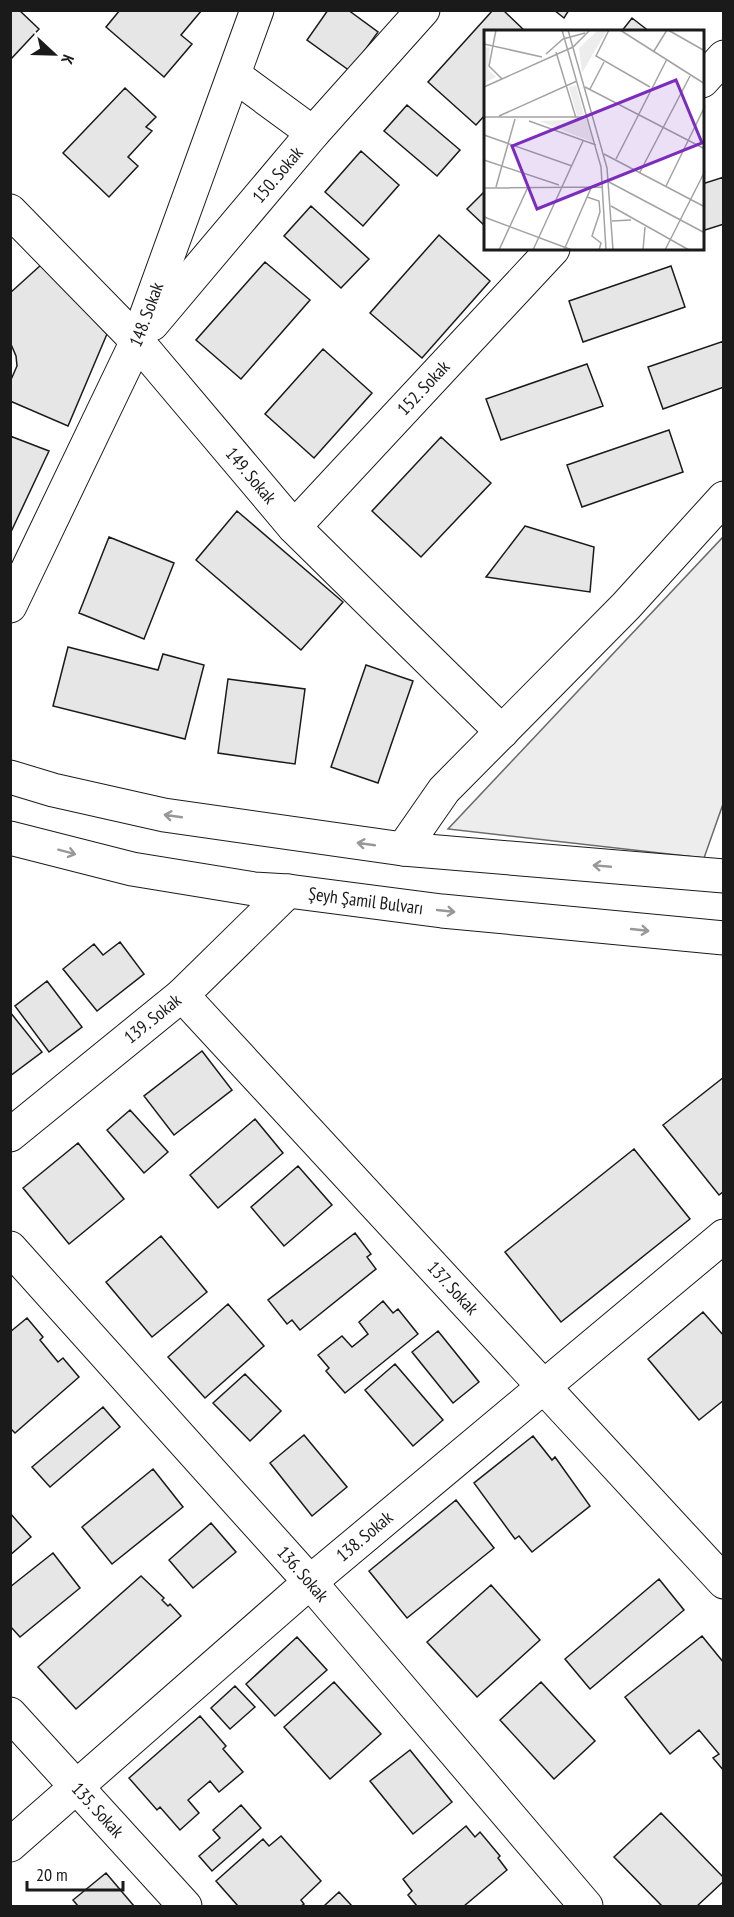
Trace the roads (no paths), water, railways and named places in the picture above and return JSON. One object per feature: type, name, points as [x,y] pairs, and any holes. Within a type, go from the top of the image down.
[{"type":"street","name":"148. Sokak","points":[[10,606],[137,341],[258,10]]},
{"type":"street","name":"150. Sokak","points":[[137,341],[314,133],[423,10]]},
{"type":"street","points":[[704,79],[723,57]]},
{"type":"street","points":[[234,75],[314,133]]},
{"type":"street","name":"149. Sokak","points":[[10,210],[137,341],[294,527],[502,732]]},
{"type":"street","name":"152. Sokak","points":[[294,527],[552,250]]},
{"type":"street","points":[[403,849],[444,790],[626,606],[723,498]]},
{"type":"street","points":[[10,777],[53,790],[164,815],[403,849],[722,872]]},
{"type":"street","name":"Şeyh Şamil Bulvarı","points":[[10,837],[132,869],[254,889],[288,891],[442,911],[723,938]]},
{"type":"street","name":"139. Sokak","points":[[10,1136],[182,995],[288,891]]},
{"type":"street","name":"137. Sokak","points":[[182,995],[723,1582]]},
{"type":"street","name":"138. Sokak","points":[[10,1845],[310,1582],[723,1236]]},
{"type":"street","name":"136. Sokak","points":[[10,1248],[310,1582],[586,1906]]},
{"type":"street","name":"135. Sokak","points":[[10,1714],[185,1906]]}]
